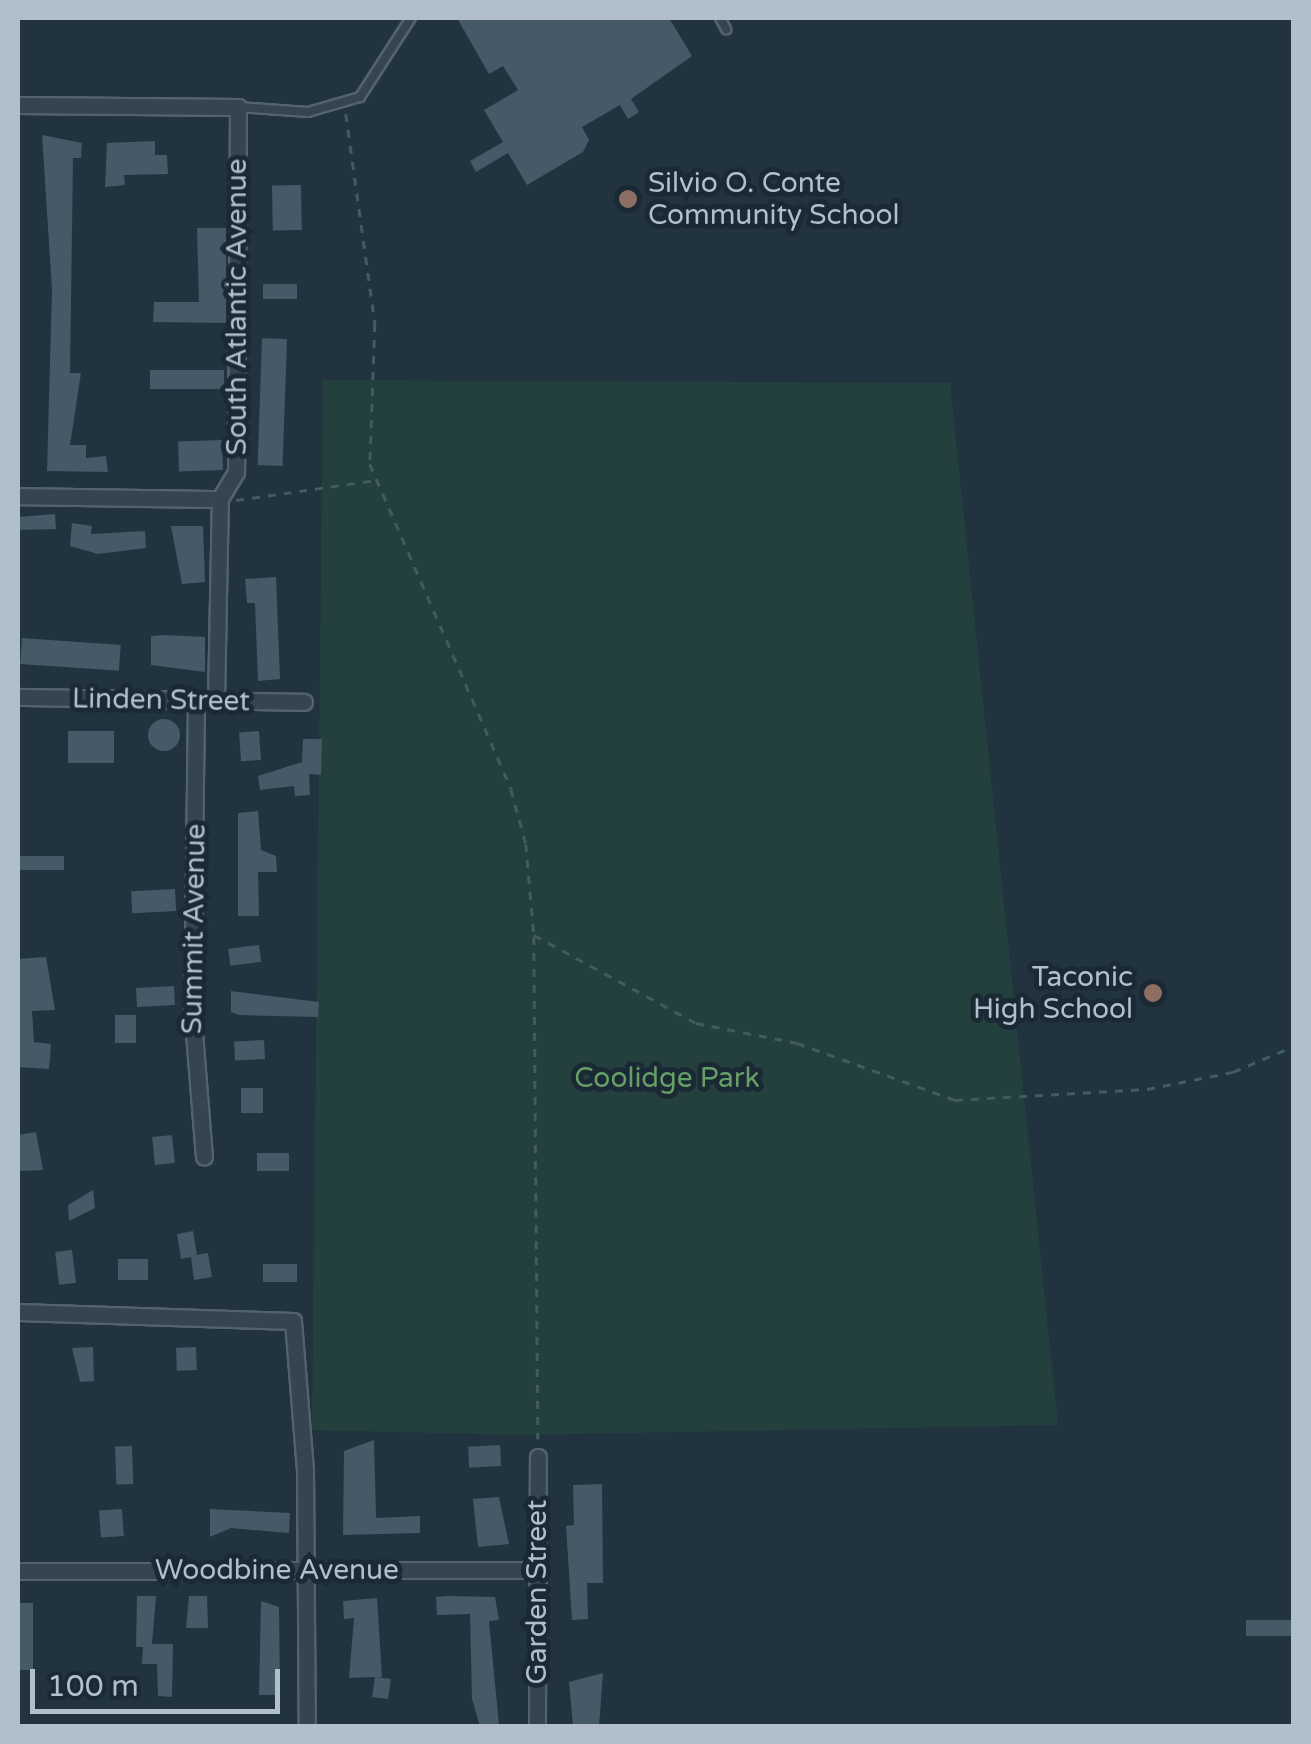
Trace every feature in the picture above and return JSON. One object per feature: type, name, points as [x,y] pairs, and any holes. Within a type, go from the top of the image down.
[{"type":"street","points":[[18,105],[238,108]]},
{"type":"street","name":"South Atlantic Avenue","points":[[216,702],[220,499],[236,472],[238,108]]},
{"type":"street","points":[[18,496],[220,499]]},
{"type":"street","name":"Linden Street","points":[[18,697],[304,702]]},
{"type":"street","name":"Summit Avenue","points":[[196,701],[192,1008],[204,1157]]},
{"type":"street","points":[[18,1312],[293,1321],[305,1466],[306,1726]]},
{"type":"street","name":"Garden Street","points":[[537,1726],[538,1457]]},
{"type":"street","name":"Woodbine Avenue","points":[[18,1570],[536,1570]]},
{"type":"lane","points":[[238,108],[308,112],[360,97],[412,18]]},
{"type":"lane","points":[[720,18],[726,29]]},
{"type":"path","points":[[345,104],[375,324],[368,403],[377,480],[510,789],[526,844],[534,935],[538,1457]]},
{"type":"path","points":[[220,499],[268,502],[377,480]]},
{"type":"path","points":[[534,935],[696,1022],[798,1043],[955,1100],[1146,1088],[1274,1060],[1294,1046]]},
{"type":"green space","name":"Coolidge Park","points":[[323,380],[950,383],[1058,1425],[517,1435],[312,1430]]},
{"type":"building","points":[[457,18],[669,18],[692,56],[631,99],[639,112],[628,119],[620,105],[582,127],[589,140],[583,152],[527,185],[508,153],[476,172],[470,161],[503,142],[484,110],[518,90],[503,66],[489,74]]},
{"type":"building","points":[[42,135],[82,143],[81,158],[73,158],[70,373],[81,373],[70,445],[86,445],[86,458],[106,456],[108,472],[47,471],[52,289]]},
{"type":"building","points":[[155,141],[155,155],[167,155],[168,174],[124,175],[125,185],[105,187],[107,143]]},
{"type":"building","points":[[301,185],[302,230],[273,230],[272,186]]},
{"type":"building","points":[[197,228],[226,228],[226,323],[153,322],[154,302],[199,302]]},
{"type":"building","points":[[263,284],[297,284],[297,299],[263,299]]},
{"type":"building","points":[[262,338],[287,339],[283,466],[258,465]]},
{"type":"building","points":[[150,370],[224,370],[224,389],[150,389]]},
{"type":"building","points":[[222,440],[223,470],[179,472],[178,442]]},
{"type":"building","points":[[55,514],[56,529],[18,530],[18,517]]},
{"type":"building","points":[[72,523],[92,526],[91,534],[145,531],[146,548],[98,554],[70,546]]},
{"type":"building","points":[[171,526],[203,526],[205,582],[182,584]]},
{"type":"building","points":[[276,577],[280,679],[258,681],[255,603],[247,603],[245,579]]},
{"type":"building","points":[[151,636],[205,637],[205,672],[151,665]]},
{"type":"building","points":[[22,638],[121,645],[119,671],[20,664]]},
{"type":"building","points":[[164,719],[175,724],[180,735],[175,746],[164,751],[153,746],[148,735],[153,724]]},
{"type":"building","points":[[68,731],[114,731],[114,763],[68,763]]},
{"type":"building","points":[[259,731],[261,760],[241,761],[239,732]]},
{"type":"building","points":[[303,739],[322,739],[321,775],[309,774],[310,795],[295,796],[294,786],[260,790],[258,776],[302,762]]},
{"type":"building","points":[[258,811],[261,850],[276,856],[277,872],[258,872],[259,916],[238,916],[238,813]]},
{"type":"building","points":[[18,856],[64,856],[64,870],[18,870]]},
{"type":"building","points":[[175,889],[176,911],[132,913],[131,891]]},
{"type":"building","points":[[259,945],[261,962],[230,966],[228,949]]},
{"type":"building","points":[[46,957],[55,1010],[32,1011],[34,1042],[51,1044],[49,1069],[18,1067],[18,959]]},
{"type":"building","points":[[174,986],[175,1005],[137,1007],[136,988]]},
{"type":"building","points":[[231,991],[319,1002],[318,1017],[239,1015],[231,1012]]},
{"type":"building","points":[[115,1015],[136,1015],[136,1043],[115,1043]]},
{"type":"building","points":[[264,1040],[265,1059],[235,1061],[234,1042]]},
{"type":"building","points":[[241,1088],[263,1088],[263,1113],[241,1113]]},
{"type":"building","points":[[36,1132],[43,1170],[18,1171],[18,1135]]},
{"type":"building","points":[[172,1135],[175,1163],[155,1165],[152,1137]]},
{"type":"building","points":[[257,1153],[289,1153],[289,1171],[257,1171]]},
{"type":"building","points":[[93,1190],[95,1208],[69,1221],[68,1205]]},
{"type":"building","points":[[193,1231],[197,1255],[208,1253],[212,1277],[194,1280],[191,1257],[181,1259],[177,1234]]},
{"type":"building","points":[[72,1250],[76,1283],[59,1285],[55,1252]]},
{"type":"building","points":[[118,1259],[148,1259],[148,1280],[118,1280]]},
{"type":"building","points":[[263,1264],[297,1264],[297,1282],[263,1282]]},
{"type":"building","points":[[93,1347],[94,1381],[80,1382],[72,1348]]},
{"type":"building","points":[[196,1347],[197,1370],[177,1371],[176,1348]]},
{"type":"building","points":[[374,1440],[376,1518],[420,1516],[420,1533],[343,1535],[344,1451]]},
{"type":"building","points":[[500,1445],[501,1466],[469,1468],[468,1447]]},
{"type":"building","points":[[132,1446],[133,1484],[116,1485],[115,1447]]},
{"type":"building","points":[[602,1484],[603,1583],[587,1583],[588,1619],[572,1620],[566,1526],[574,1525],[573,1485]]},
{"type":"building","points":[[499,1497],[509,1544],[478,1547],[473,1499]]},
{"type":"building","points":[[122,1509],[124,1536],[101,1538],[99,1511]]},
{"type":"building","points":[[210,1509],[290,1513],[289,1533],[231,1528],[210,1537]]},
{"type":"building","points":[[137,1596],[156,1596],[152,1644],[173,1644],[172,1697],[158,1696],[157,1664],[142,1664],[143,1647],[136,1647]]},
{"type":"building","points":[[189,1596],[207,1596],[208,1628],[186,1628]]},
{"type":"building","points":[[436,1597],[495,1597],[499,1620],[489,1621],[499,1725],[480,1726],[472,1699],[470,1614],[437,1615]]},
{"type":"building","points":[[377,1598],[382,1677],[376,1677],[391,1679],[388,1699],[372,1697],[375,1677],[349,1678],[354,1618],[344,1619],[343,1601]]},
{"type":"building","points":[[261,1601],[279,1607],[280,1695],[259,1695]]},
{"type":"building","points":[[18,1603],[33,1603],[33,1670],[18,1670]]},
{"type":"building","points":[[1246,1620],[1291,1620],[1291,1636],[1246,1636]]},
{"type":"building","points":[[603,1673],[599,1726],[573,1726],[569,1682]]},
{"type":"place","name":"Silvio O. Conte Community School","points":[[628,199]]},
{"type":"place","name":"Taconic High School","points":[[1153,993]]}]
